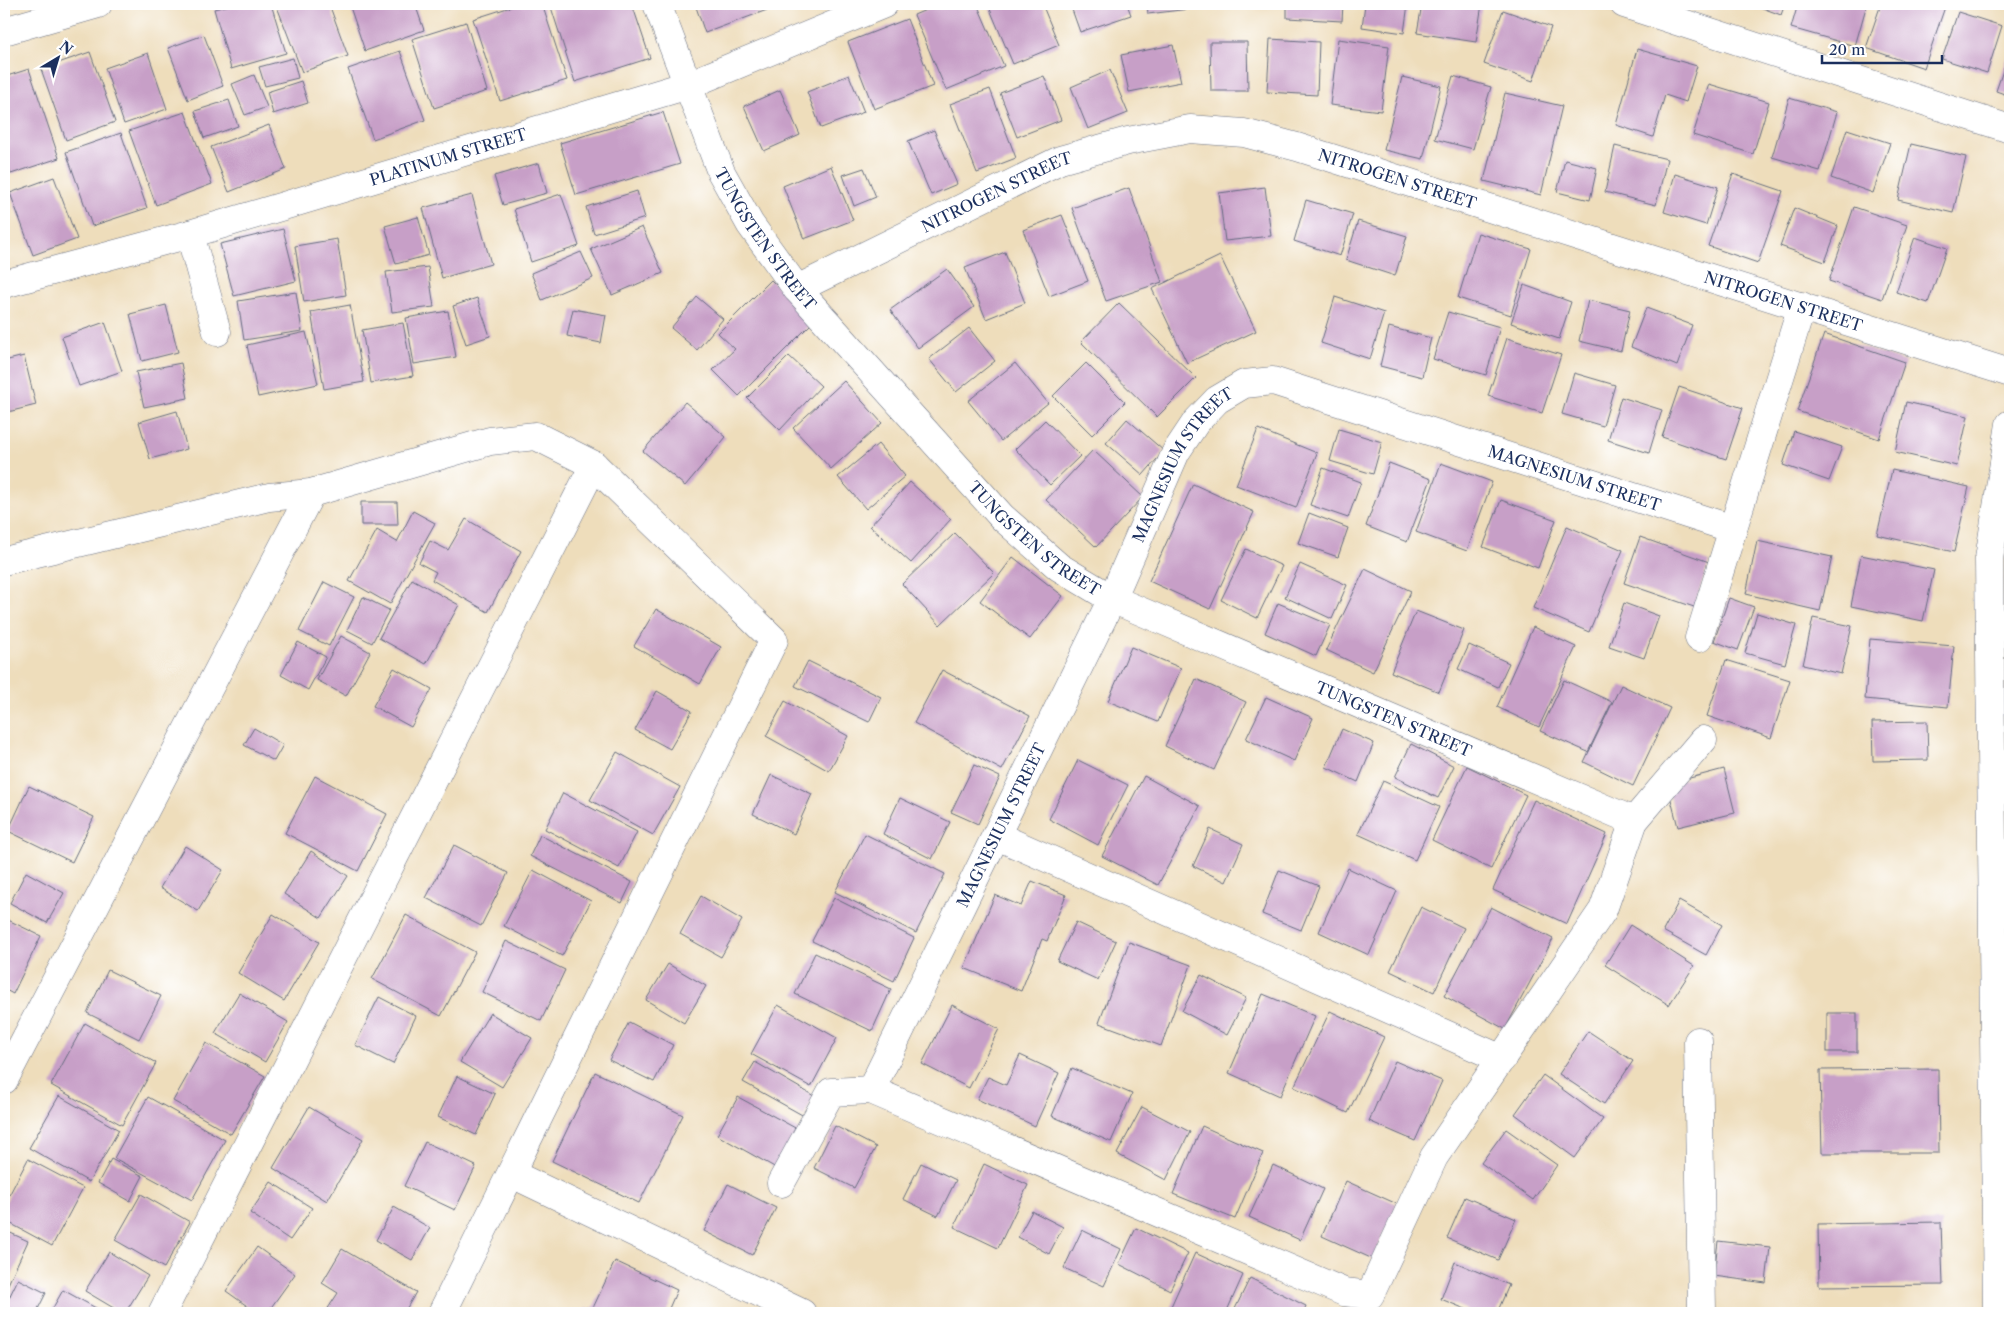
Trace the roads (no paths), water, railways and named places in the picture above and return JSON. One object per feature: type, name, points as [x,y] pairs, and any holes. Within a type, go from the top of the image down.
[{"type":"street","points":[[4,31],[98,4]]},
{"type":"street","name":"TUNGSTEN STREET","points":[[657,4],[721,172],[750,224],[797,289],[1002,517],[1059,567],[1112,599],[1634,821]]},
{"type":"street","name":"PLATINUM STREET","points":[[4,284],[190,234],[688,85],[884,4]]},
{"type":"street","points":[[1624,4],[2010,129]]},
{"type":"street","name":"NITROGEN STREET","points":[[797,289],[1060,160],[1128,141],[1190,129],[1244,132],[1297,146],[2010,373]]},
{"type":"street","points":[[190,234],[217,332]]},
{"type":"street","points":[[1699,638],[1802,306]]},
{"type":"street","name":"MAGNESIUM STREET","points":[[871,1090],[1112,599],[1176,452],[1196,422],[1216,400],[1244,384],[1273,381],[1733,529]]},
{"type":"street","points":[[1997,1313],[1989,559],[2010,424]]},
{"type":"street","points":[[4,562],[269,497],[311,493],[490,441],[536,436],[594,466],[774,640],[442,1313]]},
{"type":"street","points":[[162,1313],[594,466]]},
{"type":"street","points":[[4,1080],[311,493]]},
{"type":"street","points":[[781,1183],[831,1092],[871,1090],[1344,1292],[1370,1295],[1434,1157],[1603,910],[1634,821],[1703,740]]},
{"type":"street","points":[[997,836],[1502,1059]]},
{"type":"street","points":[[1698,1041],[1702,1313]]},
{"type":"street","points":[[512,1174],[802,1313]]}]
